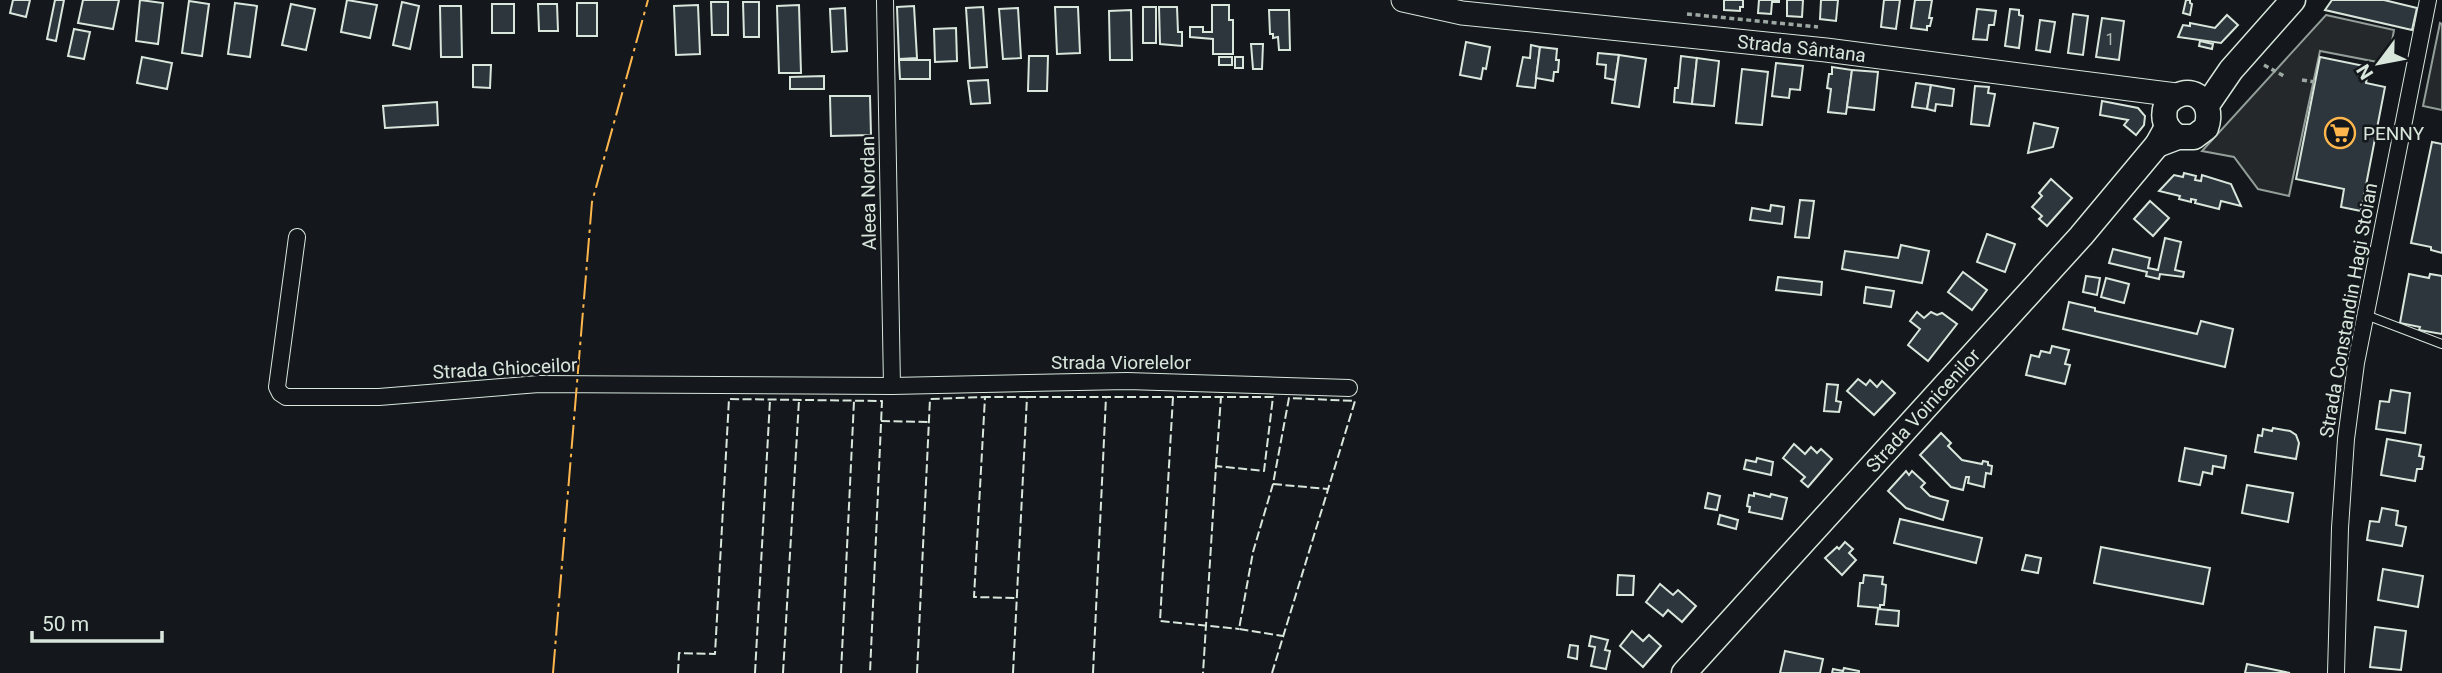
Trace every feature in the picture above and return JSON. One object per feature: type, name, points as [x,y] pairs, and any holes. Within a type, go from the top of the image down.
[{"type":"main road","points":[[2193,99],[2209,120],[2206,128],[2194,137],[2166,132],[2166,105],[2193,99],[2231,70],[2293,0]]},
{"type":"main road","name":"Strada Voinicenilor","points":[[1684,673],[2081,236],[2166,132]]},
{"type":"street","name":"Aleea Nordan","points":[[885,0],[892,386]]},
{"type":"street","name":"Strada Sântana","points":[[1403,0],[1462,13],[1826,50],[2193,99]]},
{"type":"street","name":"Strada Constandin Hagi Stoian","points":[[2336,673],[2340,528],[2346,439],[2366,315],[2428,0]]},
{"type":"street","points":[[2142,92],[2166,132]]},
{"type":"street","name":"Strada Ghioceilor","points":[[297,237],[277,387],[286,397],[379,397],[539,384],[892,386]]},
{"type":"street","name":"Strada Viorelelor","points":[[892,386],[1127,381],[1349,388]]},
{"type":"lane","points":[[2366,315],[2442,344]]},
{"type":"path","points":[[2264,65],[2284,76]]},
{"type":"path","points":[[2302,80],[2315,82]]},
{"type":"shaded area","points":[[2326,15],[2394,30],[2388,64],[2320,51],[2289,196],[2258,189],[2234,157],[2202,151]]},
{"type":"shaded area","points":[[2440,23],[2442,24],[2442,110],[2423,106]]},
{"type":"building","points":[[13,0],[30,0],[26,17],[10,13]]},
{"type":"building","points":[[55,0],[64,0],[56,41],[47,39]]},
{"type":"building","points":[[83,0],[119,0],[113,29],[78,23]]},
{"type":"building","points":[[140,0],[163,3],[158,44],[136,41]]},
{"type":"building","points":[[347,0],[377,5],[370,38],[341,32]]},
{"type":"building","points":[[1724,0],[1743,0],[1743,7],[1740,7],[1740,11],[1724,10]]},
{"type":"building","points":[[1759,0],[1779,2],[1772,2],[1771,14],[1758,13]]},
{"type":"building","points":[[1787,0],[1803,0],[1802,17],[1787,16]]},
{"type":"building","points":[[1821,0],[1838,0],[1836,21],[1820,19]]},
{"type":"building","points":[[1884,0],[1900,0],[1896,29],[1881,27]]},
{"type":"building","points":[[1915,0],[1932,0],[1929,18],[1932,18],[1927,30],[1911,28]]},
{"type":"building","points":[[2186,0],[2190,0],[2192,4],[2190,15],[2183,13]]},
{"type":"building","points":[[2332,0],[2384,0],[2417,8],[2412,30],[2325,10]]},
{"type":"building","points":[[189,1],[209,4],[202,56],[182,53]]},
{"type":"building","points":[[402,2],[419,6],[410,49],[393,45]]},
{"type":"building","points":[[711,2],[728,2],[728,35],[712,35]]},
{"type":"building","points":[[743,2],[759,2],[759,37],[744,37]]},
{"type":"building","points":[[235,3],[257,6],[250,57],[228,54]]},
{"type":"building","points":[[577,3],[597,3],[597,36],[577,36]]},
{"type":"building","points":[[291,4],[315,9],[306,50],[282,45]]},
{"type":"building","points":[[492,4],[514,4],[514,33],[492,33]]},
{"type":"building","points":[[538,4],[557,4],[558,31],[539,31]]},
{"type":"building","points":[[698,5],[700,54],[676,55],[674,6]]},
{"type":"building","points":[[799,5],[801,73],[779,73],[777,6]]},
{"type":"building","points":[[1212,5],[1229,5],[1229,20],[1233,20],[1233,54],[1213,54],[1213,39],[1190,37],[1190,27],[1203,27],[1203,32],[1212,32]]},
{"type":"building","points":[[440,6],[461,6],[462,57],[441,57]]},
{"type":"building","points":[[914,6],[917,58],[899,59],[897,7]]},
{"type":"building","points":[[983,7],[987,67],[970,68],[966,8]]},
{"type":"building","points":[[1055,7],[1078,7],[1080,53],[1057,54]]},
{"type":"building","points":[[1143,7],[1156,7],[1156,43],[1143,43]]},
{"type":"building","points":[[1159,7],[1177,7],[1178,32],[1182,32],[1182,46],[1160,44]]},
{"type":"building","points":[[845,8],[847,51],[832,52],[830,9]]},
{"type":"building","points":[[1018,8],[1021,58],[1003,59],[999,9]]},
{"type":"building","points":[[1977,9],[1996,11],[1994,25],[1989,25],[1987,40],[1973,39]]},
{"type":"building","points":[[2010,9],[2019,10],[2019,15],[2023,16],[2019,48],[2005,46]]},
{"type":"building","points":[[1131,10],[1132,60],[1110,60],[1109,11]]},
{"type":"building","points":[[1269,10],[1289,10],[1290,50],[1279,50],[1278,37],[1273,38],[1273,34],[1270,34]]},
{"type":"building","points":[[2073,14],[2088,16],[2083,55],[2068,53]]},
{"type":"building","points":[[2227,15],[2238,25],[2221,43],[2178,37],[2183,25],[2190,26],[2190,23],[2215,28]]},
{"type":"building","points":[[2102,18],[2124,21],[2119,60],[2096,57]]},
{"type":"building","points":[[2040,20],[2055,22],[2050,52],[2036,50]]},
{"type":"building","points":[[956,28],[957,61],[935,62],[934,29]]},
{"type":"building","points":[[74,29],[90,32],[84,59],[68,56]]},
{"type":"building","points":[[2200,41],[2213,44],[2212,49],[2199,46]]},
{"type":"building","points":[[1466,42],[1490,47],[1486,69],[1483,68],[1481,79],[1460,75]]},
{"type":"building","points":[[1251,44],[1263,44],[1262,69],[1253,69]]},
{"type":"building","points":[[1531,45],[1540,47],[1535,88],[1517,86],[1523,57],[1530,58]]},
{"type":"building","points":[[1540,47],[1557,49],[1558,72],[1554,72],[1553,81],[1536,78]]},
{"type":"building","points":[[1598,53],[1619,55],[1615,80],[1605,78],[1606,65],[1597,64]]},
{"type":"building","points":[[1619,55],[1646,59],[1639,107],[1612,103]]},
{"type":"building","points":[[1029,56],[1048,56],[1047,91],[1028,91]]},
{"type":"building","points":[[1681,56],[1697,58],[1692,104],[1674,102]]},
{"type":"building","points":[[142,57],[172,63],[167,89],[137,83]]},
{"type":"building","points":[[1219,57],[1232,57],[1232,65],[1219,65]]},
{"type":"building","points":[[1235,57],[1243,57],[1243,68],[1235,68]]},
{"type":"building","name":"PENNY","points":[[2320,57],[2369,67],[2366,83],[2385,87],[2361,211],[2341,207],[2344,189],[2296,179]]},
{"type":"building","points":[[1697,58],[1719,61],[1714,106],[1692,104]]},
{"type":"building","points":[[899,60],[930,60],[930,79],[900,79]]},
{"type":"building","points":[[1776,63],[1803,66],[1800,90],[1790,89],[1789,98],[1772,96]]},
{"type":"building","points":[[473,65],[491,65],[490,88],[473,87]]},
{"type":"building","points":[[1832,67],[1852,70],[1846,114],[1828,112],[1831,89],[1827,88]]},
{"type":"building","points":[[1742,69],[1768,72],[1762,125],[1736,123]]},
{"type":"building","points":[[1852,70],[1878,72],[1874,110],[1847,107]]},
{"type":"building","points":[[824,76],[824,89],[790,89],[790,77]]},
{"type":"building","points":[[988,80],[990,103],[971,104],[968,81]]},
{"type":"building","points":[[1916,83],[1931,85],[1927,109],[1912,107]]},
{"type":"building","points":[[1931,85],[1954,89],[1952,106],[1936,104],[1935,111],[1927,109]]},
{"type":"building","points":[[1975,86],[1989,87],[1988,93],[1995,94],[1989,126],[1971,124]]},
{"type":"building","points":[[830,96],[870,96],[871,135],[831,136]]},
{"type":"building","points":[[2102,101],[2138,108],[2145,116],[2144,125],[2136,135],[2124,125],[2128,120],[2100,115]]},
{"type":"building","points":[[437,102],[438,125],[385,128],[383,106]]},
{"type":"building","points":[[2034,123],[2058,128],[2053,147],[2028,153]]},
{"type":"building","points":[[2432,142],[2442,144],[2442,253],[2431,250],[2431,247],[2411,243]]},
{"type":"building","points":[[2184,173],[2196,176],[2195,180],[2201,181],[2202,175],[2231,184],[2241,206],[2221,201],[2219,209],[2159,191],[2174,175],[2183,177]]},
{"type":"building","points":[[2051,179],[2072,198],[2047,226],[2039,219],[2042,216],[2032,207]]},
{"type":"building","points":[[1800,200],[1814,201],[1809,238],[1795,237]]},
{"type":"building","points":[[2150,201],[2169,218],[2153,236],[2134,219]]},
{"type":"building","points":[[1771,205],[1784,207],[1782,224],[1750,220],[1752,208],[1770,211]]},
{"type":"building","points":[[1987,234],[2015,244],[2005,272],[1977,262]]},
{"type":"building","points":[[2165,238],[2181,242],[2175,270],[2184,272],[2183,277],[2160,274],[2159,279],[2146,276],[2147,272],[2109,263],[2113,249],[2150,258],[2148,268],[2158,270]]},
{"type":"building","points":[[1901,245],[1929,251],[1922,283],[1842,269],[1845,251],[1898,258]]},
{"type":"building","points":[[1963,272],[1987,290],[1972,310],[1948,292]]},
{"type":"building","points":[[2409,274],[2429,278],[2430,274],[2442,276],[2442,334],[2400,323]]},
{"type":"building","points":[[2086,276],[2100,278],[2097,295],[2083,292]]},
{"type":"building","points":[[1778,277],[1822,282],[1821,295],[1776,290]]},
{"type":"building","points":[[2106,278],[2129,284],[2124,303],[2101,297]]},
{"type":"building","points":[[1866,287],[1894,291],[1891,307],[1864,303]]},
{"type":"building","points":[[2069,302],[2095,308],[2095,311],[2197,334],[2201,321],[2233,329],[2225,367],[2063,329]]},
{"type":"building","points":[[1917,312],[1924,318],[1931,312],[1937,315],[1942,313],[1957,324],[1928,361],[1908,345],[1920,329],[1910,321]]},
{"type":"building","points":[[2052,346],[2069,350],[2065,364],[2070,365],[2065,384],[2026,375],[2031,355],[2039,357],[2041,351],[2050,353]]},
{"type":"building","points":[[1858,379],[1866,385],[1870,380],[1877,387],[1882,381],[1895,393],[1874,415],[1847,391]]},
{"type":"building","points":[[1827,384],[1838,385],[1836,401],[1841,402],[1839,412],[1824,411]]},
{"type":"building","points":[[2391,390],[2410,393],[2405,433],[2376,429],[2380,401],[2389,402]]},
{"type":"building","points":[[2273,428],[2296,435],[2299,443],[2296,459],[2255,452],[2258,435],[2262,436],[2263,429],[2272,431]]},
{"type":"building","points":[[1941,433],[1951,443],[1948,446],[1962,460],[1982,464],[1983,461],[1988,462],[1988,465],[1992,466],[1991,474],[1986,473],[1984,487],[1968,483],[1969,477],[1966,477],[1963,490],[1951,487],[1920,455]]},
{"type":"building","points":[[2387,439],[2421,445],[2419,456],[2424,457],[2422,469],[2417,469],[2415,481],[2381,475]]},
{"type":"building","points":[[1794,444],[1805,454],[1811,447],[1817,453],[1821,449],[1832,459],[1808,487],[1801,481],[1805,477],[1783,458]]},
{"type":"building","points":[[2185,448],[2226,456],[2224,468],[2213,466],[2212,474],[2203,472],[2200,485],[2179,481]]},
{"type":"building","points":[[1757,458],[1773,462],[1771,475],[1744,469],[1746,460],[1756,462]]},
{"type":"building","points":[[1906,471],[1909,475],[1912,471],[1925,483],[1921,487],[1930,496],[1948,501],[1943,520],[1906,508],[1888,491]]},
{"type":"building","points":[[2247,485],[2293,493],[2288,522],[2242,513]]},
{"type":"building","points":[[1708,493],[1720,496],[1717,510],[1705,508]]},
{"type":"building","points":[[1754,493],[1787,498],[1782,519],[1749,512],[1749,495],[1754,496]]},
{"type":"building","points":[[2382,508],[2398,511],[2396,525],[2406,527],[2402,546],[2367,540],[2370,521],[2379,522]]},
{"type":"building","points":[[1720,515],[1738,520],[1736,529],[1718,524]]},
{"type":"building","points":[[1900,519],[1982,538],[1976,563],[1894,543]]},
{"type":"building","points":[[1845,542],[1853,549],[1849,553],[1856,560],[1842,575],[1825,558]]},
{"type":"building","points":[[2101,547],[2210,568],[2203,604],[2094,583]]},
{"type":"building","points":[[2026,555],[2041,558],[2038,573],[2022,570]]},
{"type":"building","points":[[2383,569],[2423,576],[2418,607],[2378,600]]},
{"type":"building","points":[[1618,575],[1634,576],[1633,595],[1617,595]]},
{"type":"building","points":[[1864,575],[1883,577],[1882,584],[1886,585],[1884,605],[1880,605],[1880,608],[1858,606],[1860,583],[1863,583]]},
{"type":"building","points":[[1660,584],[1673,595],[1678,590],[1696,606],[1682,622],[1668,610],[1663,616],[1646,602]]},
{"type":"building","points":[[1878,609],[1899,611],[1898,626],[1876,624]]},
{"type":"building","points":[[2375,627],[2406,631],[2401,670],[2370,667]]},
{"type":"building","points":[[1632,631],[1643,641],[1649,635],[1661,646],[1643,667],[1620,646]]},
{"type":"building","points":[[1591,636],[1608,640],[1605,650],[1610,651],[1606,669],[1591,666],[1595,647],[1589,646]]},
{"type":"building","points":[[1570,645],[1578,646],[1577,659],[1568,657]]},
{"type":"building","points":[[1785,651],[1823,659],[1820,673],[1780,673]]},
{"type":"building","points":[[2247,664],[2290,673],[2245,673]]},
{"type":"building","points":[[1844,668],[1859,673],[1832,673],[1833,669],[1843,671]]},
{"type":"fence","points":[[917,673],[930,399],[985,397]]},
{"type":"fence","points":[[1013,673],[1027,397],[985,397],[974,597],[1017,598]]},
{"type":"fence","points":[[1027,397],[1273,397],[1264,471],[1216,466],[1203,673]]},
{"type":"fence","points":[[1093,673],[1106,397]]},
{"type":"fence","points":[[1173,397],[1160,621],[1239,629]]},
{"type":"fence","points":[[1216,466],[1221,397]]},
{"type":"fence","points":[[1272,673],[1355,401],[1289,398],[1273,484],[1253,552],[1239,629],[1283,636]]},
{"type":"fence","points":[[678,673],[679,653],[715,654],[729,399],[882,401],[870,673]]},
{"type":"fence","points":[[755,673],[770,400]]},
{"type":"fence","points":[[783,673],[799,400]]},
{"type":"fence","points":[[841,673],[854,401]]},
{"type":"fence","points":[[881,421],[929,422]]},
{"type":"fence","points":[[1273,484],[1328,489]]},
{"type":"power","points":[[553,673],[592,202],[648,0]]},
{"type":"place","name":"PENNY","points":[[2340,133]]}]
